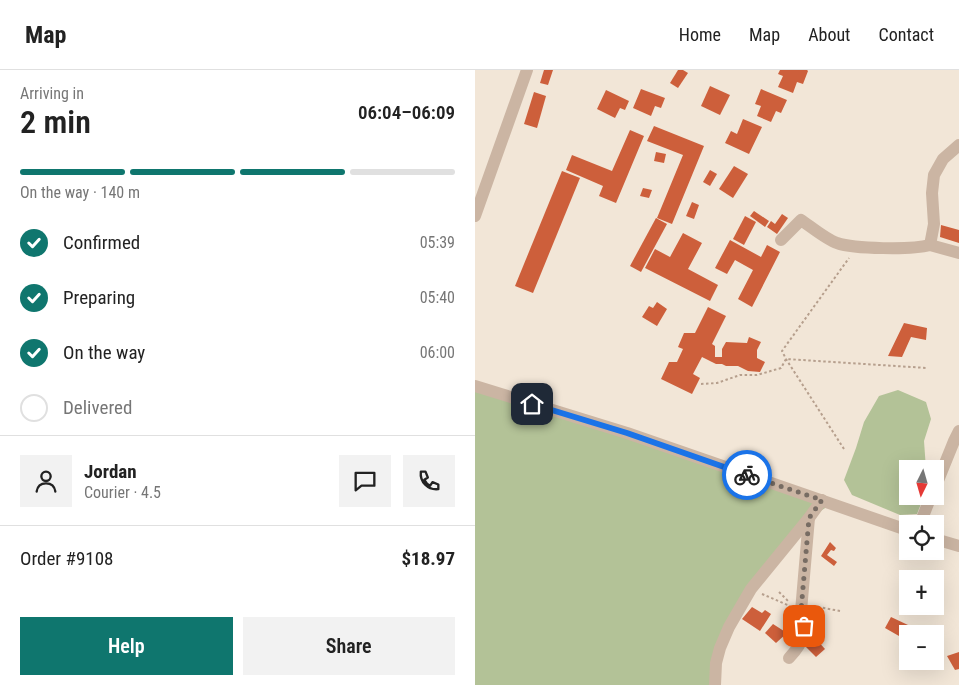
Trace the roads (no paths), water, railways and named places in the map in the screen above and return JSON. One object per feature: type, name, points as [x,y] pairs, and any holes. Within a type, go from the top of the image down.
[{"type":"street","points":[[475,216],[527,70]]},
{"type":"street","points":[[930,245],[934,224],[932,193],[934,175],[943,159],[959,145]]},
{"type":"street","points":[[781,240],[801,220],[835,242],[874,247],[921,247],[930,245],[959,252]]},
{"type":"street","points":[[475,386],[627,433],[899,527]]},
{"type":"street","points":[[944,466],[959,431]]},
{"type":"street","points":[[715,685],[716,663],[729,627],[751,589],[822,500]]},
{"type":"street","points":[[789,658],[796,650],[804,634],[801,611],[809,518]]},
{"type":"street","points":[[944,542],[959,546]]}]
